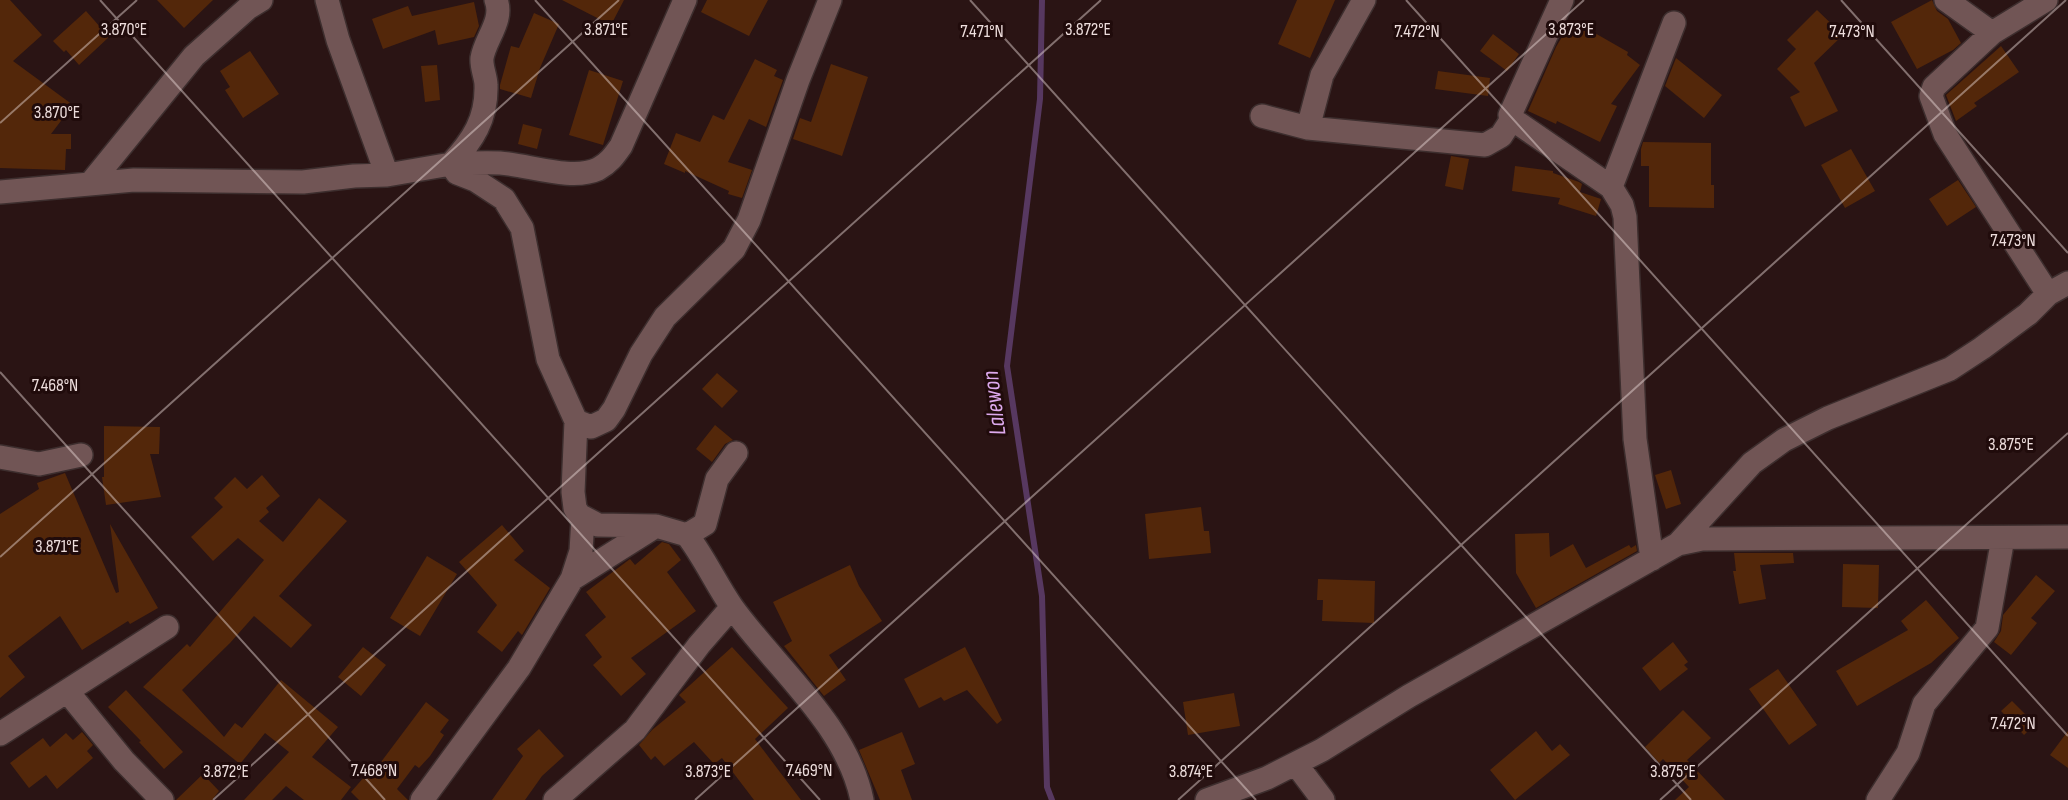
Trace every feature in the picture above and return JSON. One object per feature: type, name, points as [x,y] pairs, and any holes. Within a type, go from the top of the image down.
[{"type":"street","points":[[90,184],[194,56],[248,8],[261,0]]},
{"type":"street","points":[[327,0],[338,40],[387,175]]},
{"type":"street","points":[[451,163],[474,137],[484,115],[486,85],[482,59],[498,10],[496,0]]},
{"type":"street","points":[[0,191],[134,180],[303,182],[387,175],[451,163],[499,163],[561,172],[582,173],[597,170],[611,160],[621,146],[685,0]]},
{"type":"street","points":[[576,421],[591,427],[606,420],[641,354],[665,317],[734,249],[749,220],[798,80],[830,0]]},
{"type":"street","points":[[1308,128],[1322,75],[1364,0]]},
{"type":"street","points":[[1562,0],[1510,115],[1512,120],[1611,187],[1622,205],[1625,217],[1635,439],[1652,559]]},
{"type":"street","points":[[1946,0],[1992,33]]},
{"type":"street","points":[[1207,800],[1267,778],[1322,750],[1409,696],[1678,544],[1752,463],[1784,440],[1828,418],[1950,369],[2058,288],[1945,134],[1931,96],[1934,87],[1992,33],[2046,0]]},
{"type":"street","points":[[1611,187],[1674,23]]},
{"type":"street","points":[[1262,116],[1308,128],[1485,145],[1501,136],[1512,120]]},
{"type":"street","points":[[451,163],[457,173],[475,180],[503,199],[522,228],[548,359],[576,421],[573,492],[575,508],[583,518],[598,525],[656,526],[687,534],[732,607],[834,733],[860,789],[862,800]]},
{"type":"street","points":[[687,534],[705,524],[717,479],[736,453]]},
{"type":"street","points":[[0,457],[38,464],[81,455]]},
{"type":"street","points":[[422,800],[519,668],[572,579],[581,551],[583,518]]},
{"type":"street","points":[[572,579],[656,526]]},
{"type":"street","points":[[1678,544],[1702,539],[2068,537]]},
{"type":"street","points":[[1878,800],[1908,753],[1924,704],[1987,628],[2003,538]]},
{"type":"street","points":[[555,800],[635,730],[699,645],[732,607]]},
{"type":"street","points":[[0,734],[167,627]]},
{"type":"street","points":[[67,691],[124,761],[162,800]]},
{"type":"street","points":[[1296,764],[1323,800]]},
{"type":"building","points":[[0,0],[10,0],[42,35],[13,61],[73,105],[51,134],[71,134],[71,149],[66,149],[65,170],[0,168]]},
{"type":"building","points":[[157,0],[213,0],[184,28]]},
{"type":"building","points":[[562,0],[624,0],[611,25]]},
{"type":"building","points":[[707,0],[768,0],[749,36],[701,12]]},
{"type":"building","points":[[1297,0],[1335,0],[1310,58],[1278,44]]},
{"type":"building","points":[[1932,0],[1937,11],[1948,19],[1961,43],[1917,69],[1891,22]]},
{"type":"building","points":[[474,2],[479,26],[474,37],[438,45],[435,30],[383,49],[372,19],[408,6],[412,16]]},
{"type":"building","points":[[1817,10],[1843,35],[1814,63],[1838,111],[1805,127],[1790,97],[1800,92],[1777,69],[1796,49],[1787,40]]},
{"type":"building","points":[[86,11],[109,37],[79,65],[66,50],[64,52],[53,41]]},
{"type":"building","points":[[534,13],[559,24],[540,68],[531,98],[500,89],[500,85],[511,46],[519,48]]},
{"type":"building","points":[[1572,20],[1628,52],[1627,55],[1640,65],[1611,104],[1617,106],[1600,142],[1557,121],[1556,124],[1528,111],[1556,47]]},
{"type":"building","points":[[1493,34],[1519,54],[1507,71],[1480,51]]},
{"type":"building","points":[[2001,46],[2019,72],[1974,103],[1977,106],[1956,121],[1946,95]]},
{"type":"building","points":[[250,51],[279,94],[243,118],[225,90],[230,87],[220,71]]},
{"type":"building","points":[[1676,58],[1722,95],[1704,118],[1665,86]]},
{"type":"building","points":[[755,59],[777,70],[774,76],[783,80],[766,127],[749,119],[728,162],[752,170],[742,198],[664,164],[676,133],[700,142],[713,115],[724,120]]},
{"type":"building","points":[[831,64],[868,77],[842,156],[793,139],[800,118],[811,122]]},
{"type":"building","points":[[437,65],[440,100],[425,102],[421,66]]},
{"type":"building","points":[[589,70],[623,81],[603,145],[569,135]]},
{"type":"building","points":[[1438,71],[1490,78],[1488,96],[1435,89]]},
{"type":"building","points":[[523,124],[542,129],[537,149],[518,144]]},
{"type":"building","points":[[1643,142],[1711,143],[1714,208],[1649,207],[1649,166],[1641,166]]},
{"type":"building","points":[[1851,149],[1875,191],[1845,208],[1821,165]]},
{"type":"building","points":[[1451,156],[1469,159],[1463,190],[1445,186]]},
{"type":"building","points":[[1515,166],[1553,171],[1579,182],[1582,184],[1580,192],[1601,199],[1596,216],[1558,204],[1560,198],[1512,191]]},
{"type":"building","points":[[1958,180],[1976,207],[1947,226],[1929,199]]},
{"type":"building","points":[[717,373],[738,391],[722,408],[702,389]]},
{"type":"building","points":[[715,425],[733,440],[725,444],[712,462],[696,449]]},
{"type":"building","points":[[104,426],[160,427],[159,454],[150,454],[161,497],[106,505],[102,477]]},
{"type":"building","points":[[1671,470],[1681,504],[1666,509],[1655,475]]},
{"type":"building","points":[[65,473],[116,593],[119,592],[110,524],[158,608],[130,624],[128,621],[82,650],[60,616],[8,656],[25,677],[0,698],[0,514],[39,489],[37,483]]},
{"type":"building","points":[[262,475],[280,496],[266,508],[269,512],[259,521],[283,542],[319,498],[347,521],[279,596],[312,625],[291,648],[254,616],[182,690],[224,737],[235,723],[242,728],[281,680],[338,727],[312,757],[351,787],[341,800],[304,800],[286,786],[272,800],[244,800],[289,752],[265,733],[240,764],[143,687],[187,644],[190,647],[264,560],[238,538],[213,561],[191,537],[223,507],[214,498],[235,477],[247,489]]},
{"type":"building","points":[[1201,507],[1204,531],[1209,531],[1211,553],[1149,559],[1145,514]]},
{"type":"building","points":[[502,525],[524,551],[514,560],[550,588],[522,635],[518,631],[502,652],[477,632],[497,605],[459,562]]},
{"type":"building","points":[[1549,533],[1550,557],[1573,544],[1586,568],[1629,545],[1631,548],[1636,545],[1637,551],[1536,608],[1516,573],[1515,534]]},
{"type":"building","points":[[662,542],[669,544],[681,560],[667,572],[696,611],[631,658],[646,674],[621,696],[593,665],[602,657],[585,635],[606,617],[586,592],[630,559],[635,565]]},
{"type":"building","points":[[1734,553],[1793,553],[1794,563],[1760,565],[1766,599],[1739,604],[1733,571],[1736,571]]},
{"type":"building","points":[[427,556],[457,574],[420,636],[390,618]]},
{"type":"building","points":[[1843,564],[1879,565],[1878,608],[1842,607]]},
{"type":"building","points":[[850,565],[859,586],[882,621],[829,655],[846,680],[824,696],[784,646],[792,641],[773,602]]},
{"type":"building","points":[[2036,575],[2055,591],[2031,618],[2037,623],[2011,655],[1994,642],[2001,631],[2003,615]]},
{"type":"building","points":[[1318,579],[1375,581],[1374,623],[1322,621],[1323,600],[1317,600]]},
{"type":"building","points":[[1926,600],[1959,638],[1931,663],[1857,706],[1836,671],[1908,630],[1901,621]]},
{"type":"building","points":[[1673,642],[1688,662],[1684,665],[1688,669],[1660,691],[1642,668]]},
{"type":"building","points":[[363,647],[386,665],[361,696],[338,677]]},
{"type":"building","points":[[732,647],[788,708],[755,739],[801,800],[754,800],[722,758],[714,764],[694,742],[664,766],[655,756],[651,760],[639,745],[652,730],[686,702],[679,695]]},
{"type":"building","points":[[965,647],[1002,720],[997,724],[967,690],[944,701],[941,697],[919,708],[904,679]]},
{"type":"building","points":[[1778,669],[1817,725],[1789,745],[1749,689]]},
{"type":"building","points":[[126,690],[183,752],[164,769],[108,707]]},
{"type":"building","points":[[1234,693],[1240,726],[1188,735],[1183,702]]},
{"type":"building","points":[[2012,701],[2035,724],[2024,735],[2001,711]]},
{"type":"building","points":[[426,702],[449,720],[440,732],[444,735],[430,756],[419,768],[415,765],[397,789],[408,800],[359,800],[351,792],[372,768],[375,770]]},
{"type":"building","points":[[1683,710],[1711,738],[1687,760],[1725,800],[1675,800],[1689,787],[1663,759],[1659,763],[1645,747]]},
{"type":"building","points":[[539,729],[564,756],[542,776],[525,800],[492,800],[523,756],[517,749]]},
{"type":"building","points":[[1536,731],[1552,751],[1560,744],[1570,755],[1515,800],[1490,770]]},
{"type":"building","points":[[2068,731],[2068,768],[2050,755]]},
{"type":"building","points":[[82,732],[93,745],[87,751],[93,758],[57,789],[46,775],[29,788],[10,763],[43,738],[50,747],[66,733],[73,740]]},
{"type":"building","points":[[902,732],[915,764],[901,770],[912,800],[880,800],[859,750]]},
{"type":"building","points":[[203,774],[219,791],[212,800],[176,800]]},
{"type":"waterway","name":"Lalewon","points":[[1042,0],[1040,99],[1007,366],[1042,596],[1047,787],[1052,800]]}]
